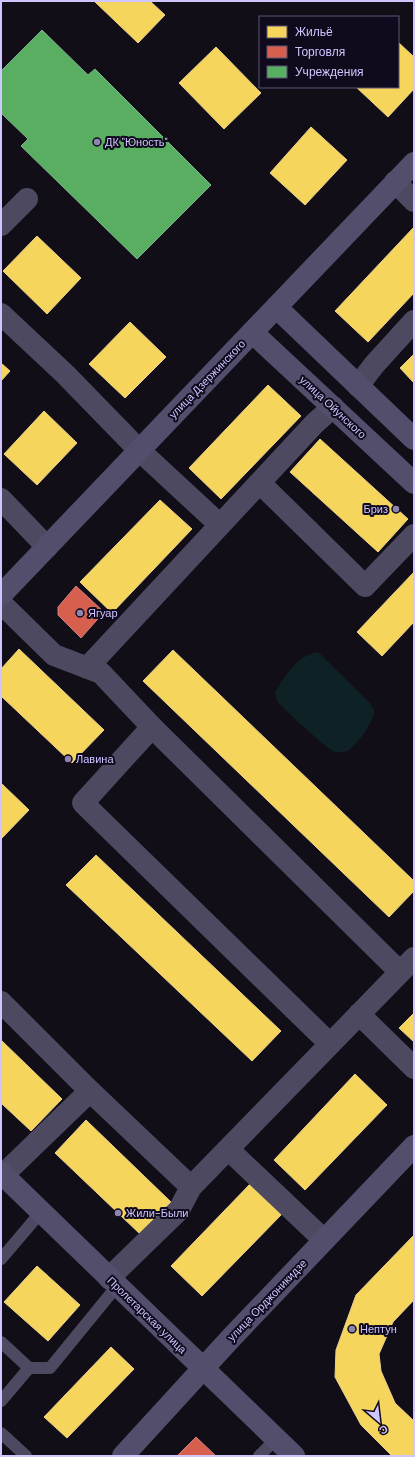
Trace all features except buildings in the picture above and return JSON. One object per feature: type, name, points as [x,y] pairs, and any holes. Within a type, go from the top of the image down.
[{"type":"street","name":"улица Дзержинского","points":[[1,595],[414,163]]},
{"type":"street","points":[[395,182],[414,200]]},
{"type":"street","points":[[1,225],[27,199]]},
{"type":"street","points":[[276,307],[414,439]]},
{"type":"street","points":[[1,314],[65,374],[139,450],[220,525]]},
{"type":"street","points":[[358,386],[374,365],[414,321]]},
{"type":"street","name":"улица Ойунского","points":[[252,332],[414,483]]},
{"type":"street","points":[[87,668],[315,423],[332,407]]},
{"type":"street","points":[[260,483],[365,586],[414,535]]},
{"type":"street","points":[[1,499],[47,547]]},
{"type":"street","points":[[1,603],[54,655],[101,673],[152,727],[407,965],[191,1187],[179,1210],[113,1282]]},
{"type":"street","points":[[152,727],[83,803],[330,1044]]},
{"type":"street","points":[[1,1002],[90,1091],[191,1187]]},
{"type":"street","points":[[358,1014],[414,1068]]},
{"type":"street","points":[[2,1174],[90,1091]]},
{"type":"street","name":"улица Орджоникидзе","points":[[122,1456],[202,1369],[414,1146]]},
{"type":"street","points":[[228,1149],[324,1240]]},
{"type":"street","name":"Пролетарская улица","points":[[2,1174],[202,1369],[294,1456]]},
{"type":"lane","points":[[1,1259],[41,1212]]},
{"type":"lane","points":[[1,1342],[29,1368],[50,1368],[113,1282]]},
{"type":"lane","points":[[1,1401],[29,1368]]},
{"type":"lane","points":[[1,1433],[26,1456]]},
{"type":"lane","points":[[260,1456],[276,1439]]},
{"type":"green space","points":[[318,652],[370,703],[374,710],[371,720],[364,733],[351,749],[346,751],[335,752],[331,750],[306,729],[277,701],[275,692],[292,667],[310,654]]},
{"type":"place","name":"ДК \"Юность\"","points":[[97,142]]},
{"type":"place","name":"Бриз","points":[[396,509]]},
{"type":"place","name":"Ягуар","points":[[80,613]]},
{"type":"place","name":"Лавина","points":[[68,759]]},
{"type":"place","name":"Жили-Были","points":[[118,1213]]},
{"type":"place","name":"Нептун","points":[[352,1329]]}]
